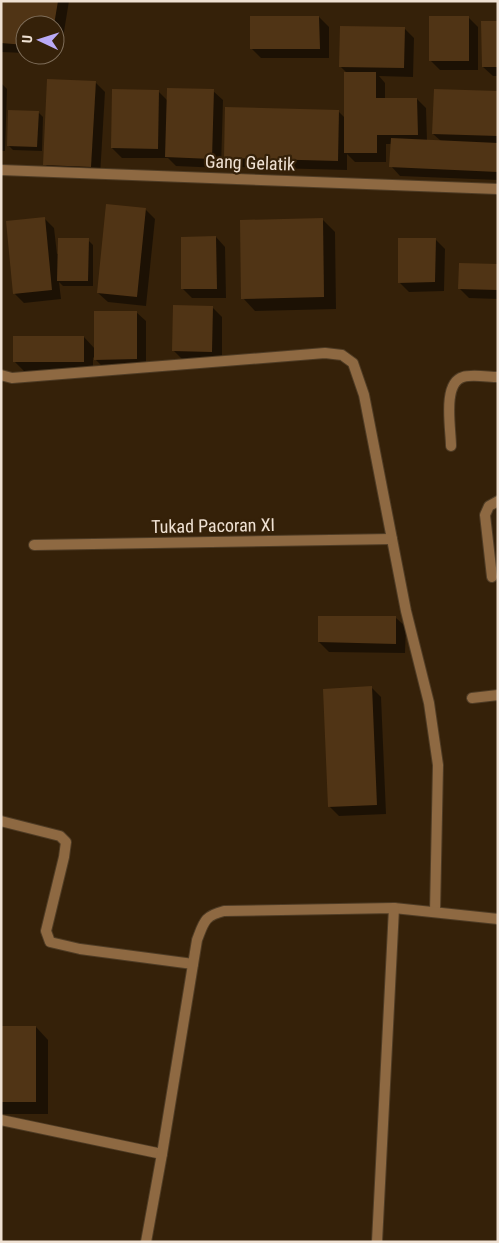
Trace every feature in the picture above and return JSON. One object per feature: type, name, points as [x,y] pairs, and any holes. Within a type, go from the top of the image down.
[{"type":"street","name":"Gang Gelatik","points":[[1,170],[498,189]]},
{"type":"street","points":[[1,375],[12,378],[325,353],[342,355],[353,363],[364,395],[406,611],[429,704],[438,765],[435,912]]},
{"type":"street","points":[[451,446],[449,393],[454,383],[462,377],[498,376]]},
{"type":"street","points":[[492,577],[485,516],[489,506],[498,501]]},
{"type":"street","name":"Tukad Pacoran XI","points":[[34,545],[392,539]]},
{"type":"street","points":[[472,698],[498,695]]},
{"type":"street","points":[[1,821],[60,836],[66,842],[46,932],[50,942],[80,949],[192,964]]},
{"type":"street","points":[[377,1242],[394,908]]},
{"type":"street","points":[[146,1242],[192,964],[197,940],[205,919],[212,914],[224,911],[394,908],[498,919]]},
{"type":"street","points":[[1,1120],[162,1154]]},
{"type":"building","points":[[1,1],[58,1],[56,15],[15,15],[15,44],[1,43]]},
{"type":"building","points":[[250,16],[319,16],[320,49],[250,49]]},
{"type":"building","points":[[429,16],[469,16],[469,61],[429,61]]},
{"type":"building","points":[[481,21],[498,21],[498,67],[482,67]]},
{"type":"building","points":[[340,26],[405,27],[404,68],[339,67]]},
{"type":"building","points":[[344,72],[376,72],[376,98],[417,98],[418,135],[377,135],[377,153],[344,153]]},
{"type":"building","points":[[47,79],[96,81],[91,167],[43,165]]},
{"type":"building","points":[[167,88],[214,89],[212,159],[165,157]]},
{"type":"building","points":[[112,89],[159,90],[158,149],[111,148]]},
{"type":"building","points":[[434,89],[498,91],[498,136],[432,134]]},
{"type":"building","points":[[225,107],[339,110],[338,161],[224,158]]},
{"type":"building","points":[[8,110],[39,111],[37,147],[7,146]]},
{"type":"building","points":[[391,138],[498,143],[498,172],[389,167]]},
{"type":"building","points":[[106,204],[146,208],[137,297],[97,293]]},
{"type":"building","points":[[45,217],[52,290],[13,294],[6,221]]},
{"type":"building","points":[[323,218],[324,297],[241,299],[240,220]]},
{"type":"building","points":[[216,236],[217,289],[181,289],[181,237]]},
{"type":"building","points":[[58,238],[89,238],[88,281],[57,281]]},
{"type":"building","points":[[398,238],[436,238],[435,282],[398,283]]},
{"type":"building","points":[[459,263],[498,264],[498,290],[458,289]]},
{"type":"building","points":[[173,305],[213,306],[212,352],[172,351]]},
{"type":"building","points":[[94,311],[137,311],[137,359],[94,360]]},
{"type":"building","points":[[13,336],[84,336],[84,362],[13,362]]},
{"type":"building","points":[[318,616],[396,616],[396,644],[318,642]]},
{"type":"building","points":[[372,686],[377,805],[328,807],[323,689]]},
{"type":"building","points":[[1,1026],[36,1026],[36,1102],[1,1102]]}]
